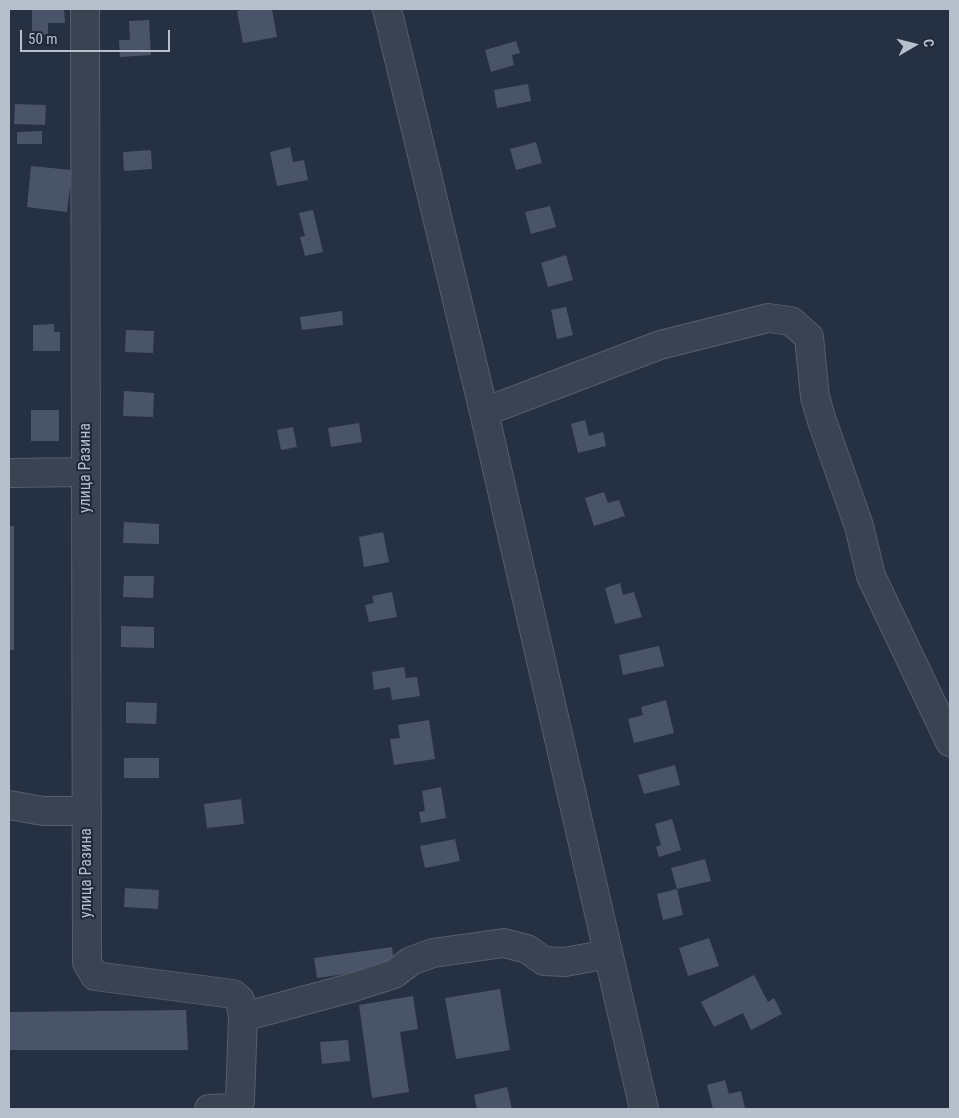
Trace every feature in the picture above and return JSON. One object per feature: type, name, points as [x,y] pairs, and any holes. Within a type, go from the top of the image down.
[{"type":"street","name":"улица Разина","points":[[85,9],[87,963],[95,976],[233,994],[240,1000],[243,1017]]},
{"type":"street","points":[[387,9],[484,412],[644,1109]]},
{"type":"street","points":[[484,412],[660,345],[768,318],[791,322],[809,337],[816,397],[822,422],[858,526],[871,576],[950,742]]},
{"type":"street","points":[[9,473],[86,472]]},
{"type":"street","points":[[9,805],[43,811],[87,811]]},
{"type":"street","points":[[209,1109],[234,1108],[240,1101],[243,1017],[362,985],[394,974],[412,961],[433,953],[504,943],[527,949],[544,961],[565,962],[608,954]]},
{"type":"building","points":[[32,9],[64,9],[65,23],[48,23],[48,35],[32,36]]},
{"type":"building","points":[[272,9],[277,37],[243,43],[237,11]]},
{"type":"building","points":[[149,20],[151,55],[120,57],[119,40],[130,40],[129,21]]},
{"type":"building","points":[[516,41],[520,53],[512,55],[514,65],[491,72],[485,50]]},
{"type":"building","points":[[528,84],[531,101],[497,108],[494,90]]},
{"type":"building","points":[[15,104],[46,105],[45,125],[14,124]]},
{"type":"building","points":[[42,131],[42,144],[17,144],[17,132]]},
{"type":"building","points":[[536,142],[542,163],[516,170],[510,149]]},
{"type":"building","points":[[290,147],[293,162],[304,160],[308,180],[277,186],[270,152]]},
{"type":"building","points":[[151,150],[152,169],[124,171],[123,152]]},
{"type":"building","points":[[31,166],[72,170],[67,212],[27,207]]},
{"type":"building","points":[[550,206],[556,227],[531,234],[525,212]]},
{"type":"building","points":[[313,210],[323,252],[305,256],[300,237],[305,236],[299,213]]},
{"type":"building","points":[[566,255],[573,280],[548,287],[541,263]]},
{"type":"building","points":[[566,307],[573,335],[557,339],[551,310]]},
{"type":"building","points":[[342,311],[343,325],[302,330],[300,317]]},
{"type":"building","points":[[54,324],[54,332],[60,332],[60,351],[33,351],[33,325]]},
{"type":"building","points":[[126,330],[154,331],[153,353],[125,352]]},
{"type":"building","points":[[124,391],[154,393],[153,417],[123,416]]},
{"type":"building","points":[[31,410],[59,410],[59,441],[31,441]]},
{"type":"building","points":[[585,420],[589,436],[603,432],[606,446],[578,453],[571,424]]},
{"type":"building","points":[[359,423],[362,442],[331,447],[328,428]]},
{"type":"building","points":[[293,427],[297,447],[281,450],[277,430]]},
{"type":"building","points":[[604,492],[608,503],[619,500],[625,516],[594,526],[585,498]]},
{"type":"building","points":[[124,522],[159,524],[159,544],[123,543]]},
{"type":"building","points":[[9,526],[14,526],[14,650],[9,650]]},
{"type":"building","points":[[383,532],[389,562],[364,567],[359,537]]},
{"type":"building","points":[[124,576],[154,576],[153,598],[123,597]]},
{"type":"building","points":[[620,583],[623,595],[634,592],[642,617],[615,624],[605,588]]},
{"type":"building","points":[[392,592],[397,617],[369,622],[365,605],[374,603],[372,596]]},
{"type":"building","points":[[121,626],[154,627],[154,648],[121,647]]},
{"type":"building","points":[[659,646],[664,666],[623,675],[619,655]]},
{"type":"building","points":[[404,667],[406,678],[417,677],[420,696],[392,700],[390,687],[374,690],[372,672]]},
{"type":"building","points":[[666,700],[674,733],[634,743],[628,719],[643,715],[641,707]]},
{"type":"building","points":[[126,702],[157,703],[156,724],[126,723]]},
{"type":"building","points":[[429,720],[435,759],[394,765],[390,739],[400,738],[398,725]]},
{"type":"building","points":[[124,758],[159,758],[159,778],[124,778]]},
{"type":"building","points":[[675,765],[680,785],[644,794],[638,775]]},
{"type":"building","points":[[441,787],[446,818],[421,823],[419,812],[425,811],[422,791]]},
{"type":"building","points":[[241,799],[244,824],[207,828],[204,804]]},
{"type":"building","points":[[672,819],[681,850],[659,857],[656,847],[661,845],[655,824]]},
{"type":"building","points":[[455,839],[460,861],[425,868],[420,846]]},
{"type":"building","points":[[705,859],[711,881],[677,889],[671,868]]},
{"type":"building","points":[[125,888],[159,890],[158,909],[124,907]]},
{"type":"building","points":[[677,889],[683,915],[663,920],[657,894]]},
{"type":"building","points":[[709,938],[719,966],[688,976],[679,948]]},
{"type":"building","points":[[392,947],[394,967],[317,978],[314,958]]},
{"type":"building","points":[[754,975],[768,1002],[774,998],[782,1014],[751,1030],[743,1013],[714,1027],[701,1002]]},
{"type":"building","points":[[500,989],[510,1050],[456,1059],[445,998]]},
{"type":"building","points":[[413,996],[418,1029],[400,1032],[409,1092],[372,1098],[359,1005]]},
{"type":"building","points":[[186,1010],[188,1050],[9,1050],[9,1012]]},
{"type":"building","points":[[348,1040],[350,1061],[322,1064],[320,1042]]},
{"type":"building","points":[[725,1080],[729,1094],[741,1091],[745,1108],[713,1109],[707,1085]]},
{"type":"building","points":[[507,1087],[512,1109],[477,1109],[474,1095]]}]
